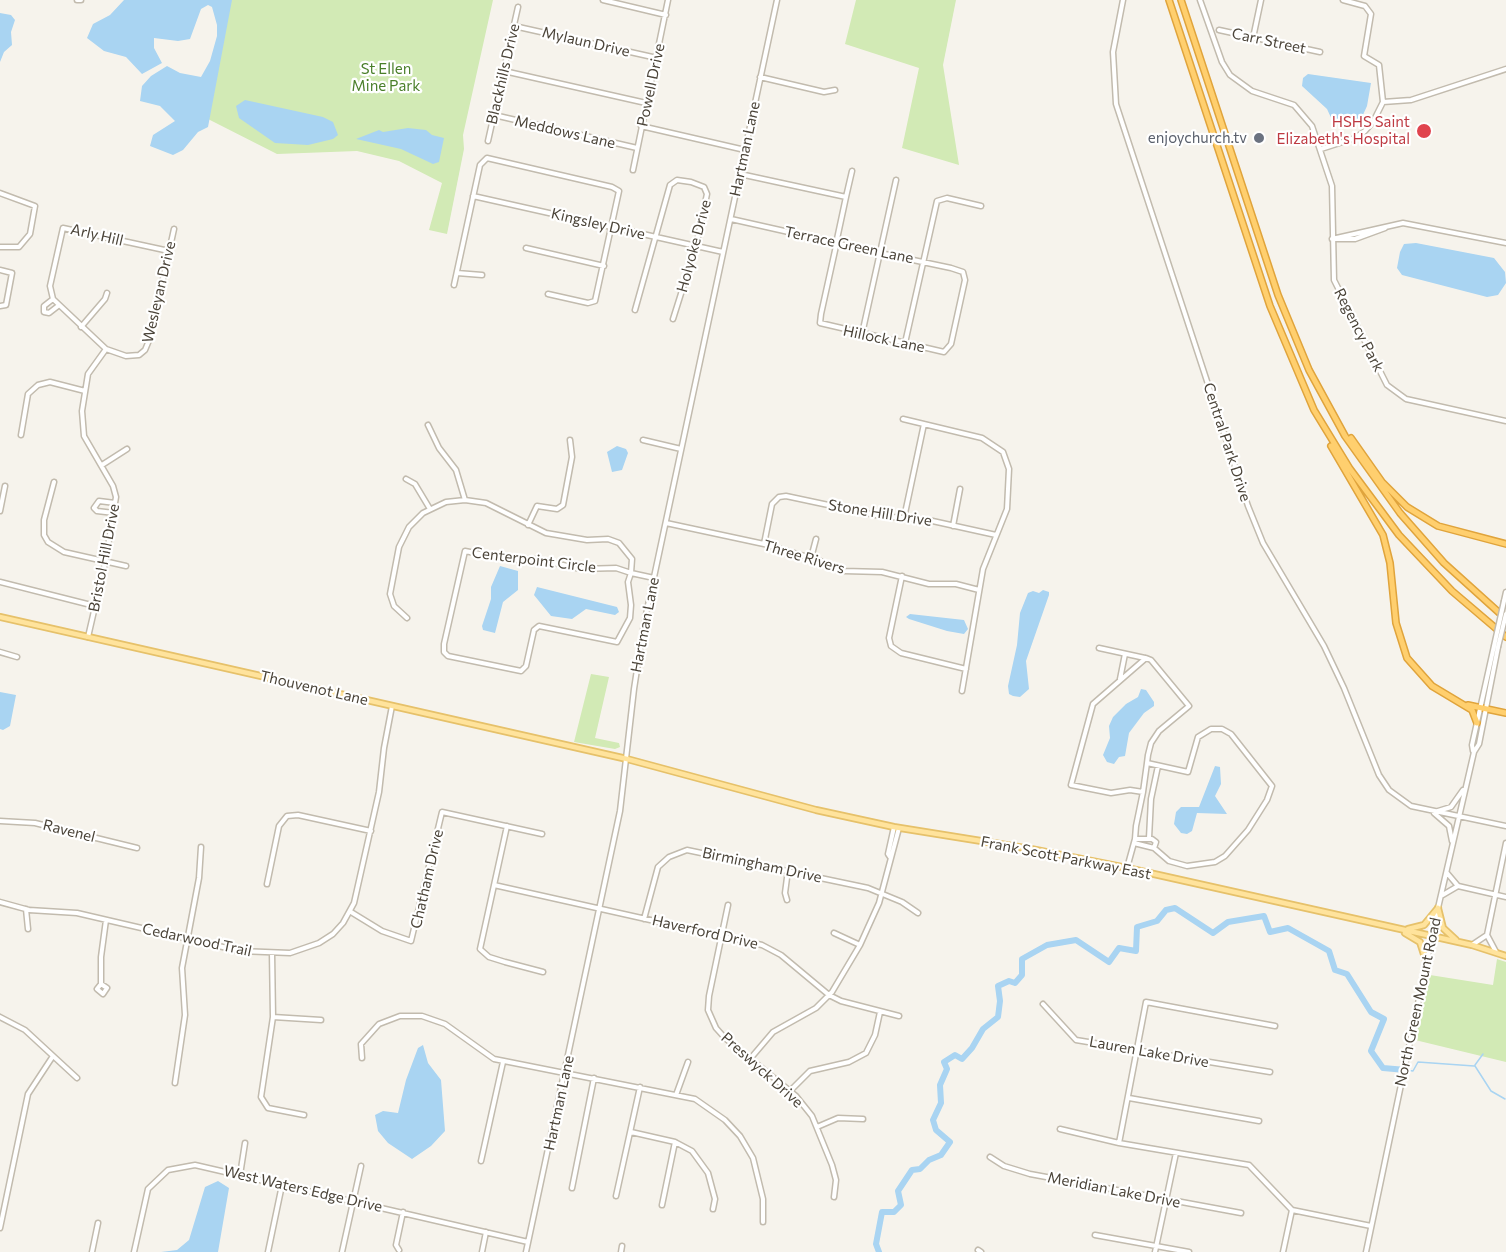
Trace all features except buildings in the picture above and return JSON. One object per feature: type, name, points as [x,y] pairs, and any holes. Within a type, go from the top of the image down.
[{"type":"highway","points":[[1169,0],[1270,306],[1317,420],[1383,535],[1390,563],[1398,635],[1407,658],[1432,686],[1472,710],[1476,723]]},
{"type":"highway","points":[[1181,0],[1287,321],[1309,370],[1375,481],[1414,530],[1462,581],[1506,619]]},
{"type":"highway","points":[[1314,410],[1350,469],[1399,535],[1452,591],[1506,637]]},
{"type":"highway","points":[[1342,429],[1382,482],[1407,507],[1438,526],[1506,544]]},
{"type":"highway","points":[[1466,705],[1506,713]]},
{"type":"main road","name":"Thouvenot Lane","points":[[0,617],[627,759]]},
{"type":"main road","name":"Frank Scott Parkway East","points":[[627,759],[816,810],[897,827],[1031,849],[1127,868],[1469,945],[1506,956]]},
{"type":"main road","points":[[1398,929],[1424,926],[1438,908]]},
{"type":"main road","points":[[1438,908],[1443,928],[1451,937],[1469,945]]},
{"type":"main road","points":[[1398,929],[1420,942],[1426,964]]},
{"type":"street","points":[[603,0],[666,15]]},
{"type":"street","name":"Powell Drive","points":[[633,170],[669,0]]},
{"type":"street","name":"Hartman Lane","points":[[526,1252],[601,909],[620,811],[636,675],[654,578],[777,0]]},
{"type":"street","name":"Central Park Drive","points":[[1123,0],[1113,52],[1116,104],[1252,518],[1274,563],[1324,646],[1344,688],[1379,776],[1399,799],[1411,806],[1506,826]]},
{"type":"street","name":"Regency Park","points":[[1200,0],[1222,62],[1230,75],[1252,91],[1294,105],[1308,119],[1321,149],[1332,186],[1334,280],[1387,385],[1406,399],[1506,421]]},
{"type":"street","points":[[1253,38],[1261,0]]},
{"type":"street","points":[[1321,149],[1362,134],[1373,122],[1383,102],[1379,65],[1364,56],[1370,22],[1368,9],[1365,6],[1343,0]]},
{"type":"street","name":"Blackhills Drive","points":[[488,141],[518,8]]},
{"type":"street","name":"Mylaun Drive","points":[[514,26],[657,58]]},
{"type":"street","name":"Carr Street","points":[[1219,30],[1320,52]]},
{"type":"street","points":[[1383,102],[1411,100],[1506,69]]},
{"type":"street","points":[[504,71],[646,103]]},
{"type":"street","points":[[760,77],[824,92],[835,90]]},
{"type":"street","name":"Meddows Lane","points":[[494,116],[637,148]]},
{"type":"street","points":[[641,126],[745,150]]},
{"type":"street","points":[[454,285],[480,165],[484,159],[489,158],[616,188],[620,194],[598,296],[593,303],[548,294]]},
{"type":"street","points":[[836,243],[852,171]]},
{"type":"street","points":[[740,174],[846,197]]},
{"type":"street","name":"Holyoke Drive","points":[[657,237],[670,183],[677,180],[703,185],[707,192],[696,246],[673,319]]},
{"type":"street","points":[[862,334],[896,180]]},
{"type":"street","points":[[0,193],[35,206],[30,234],[19,247],[0,248]]},
{"type":"street","name":"Kingsley Drive","points":[[473,196],[723,252]]},
{"type":"street","points":[[905,343],[937,201],[940,198],[948,198],[981,206]]},
{"type":"street","name":"Terrace Green Lane","points":[[731,219],[958,269],[965,275],[948,349]]},
{"type":"street","points":[[1332,239],[1355,239],[1386,227],[1410,223],[1506,243]]},
{"type":"street","name":"Arly Hill","points":[[52,299],[50,286],[63,228],[169,251]]},
{"type":"street","name":"Wesleyan Drive","points":[[106,349],[126,356],[139,355],[145,350],[150,338],[174,229]]},
{"type":"street","points":[[635,310],[657,237]]},
{"type":"street","name":"Hillock Lane","points":[[836,243],[820,323],[944,352],[948,349]]},
{"type":"street","points":[[526,248],[604,266]]},
{"type":"street","points":[[0,270],[12,273],[6,306],[0,306]]},
{"type":"street","points":[[457,273],[482,275]]},
{"type":"street","points":[[81,327],[105,299],[107,292]]},
{"type":"street","points":[[58,306],[49,313],[44,312],[44,306],[52,299],[106,349]]},
{"type":"street","name":"Bristol Hill Drive","points":[[88,637],[106,559],[115,503],[113,486],[84,436],[82,411],[88,374],[106,349]]},
{"type":"street","points":[[21,435],[28,394],[38,385],[50,382],[85,391]]},
{"type":"street","points":[[903,419],[982,438],[1003,452],[1009,469],[1010,489],[1005,518],[996,536],[979,590],[962,691]]},
{"type":"street","points":[[904,518],[924,424]]},
{"type":"street","points":[[428,425],[439,448],[456,470],[465,500]]},
{"type":"street","points":[[528,525],[537,506],[557,509],[563,505],[572,457],[570,440]]},
{"type":"street","points":[[643,440],[681,449]]},
{"type":"street","points":[[102,465],[127,449]]},
{"type":"street","points":[[406,479],[415,484],[430,509]]},
{"type":"street","points":[[54,482],[44,520],[44,535],[48,542],[64,552],[106,559],[126,566]]},
{"type":"street","points":[[0,511],[5,486]]},
{"type":"street","points":[[953,526],[960,489]]},
{"type":"street","name":"Stone Hill Drive","points":[[764,544],[772,504],[779,497],[786,496],[880,516],[953,526],[996,536]]},
{"type":"street","points":[[407,618],[394,606],[390,594],[399,547],[409,527],[430,509],[446,502],[465,500],[486,503],[528,525],[566,537],[608,539],[619,543],[632,559],[631,573]]},
{"type":"street","points":[[114,513],[97,511],[94,508],[99,501],[115,503]]},
{"type":"street","name":"Three Rivers","points":[[666,523],[764,544],[844,571],[882,572],[929,584],[956,584],[979,590]]},
{"type":"street","points":[[811,558],[816,539]]},
{"type":"street","name":"Centerpoint Circle","points":[[631,573],[628,582],[630,618],[617,642],[539,626],[534,630],[526,666],[519,671],[448,656],[444,652],[465,551],[510,560],[536,559],[581,569],[616,568],[654,578]]},
{"type":"street","points":[[902,576],[890,638],[891,646],[901,653],[966,669]]},
{"type":"street","points":[[0,582],[95,606]]},
{"type":"street","name":"North Green Mount Road","points":[[1366,1252],[1446,872],[1474,752],[1479,744],[1483,707],[1506,592]]},
{"type":"street","name":"North Green Mount Road","points":[[1496,647],[1506,614]]},
{"type":"street","points":[[1099,648],[1151,660],[1189,706],[1155,735],[1149,749],[1134,841],[1127,868]]},
{"type":"street","points":[[0,652],[17,657]]},
{"type":"street","points":[[1120,679],[1125,654]]},
{"type":"street","points":[[1143,792],[1132,790],[1111,794],[1071,785],[1076,759],[1093,704],[1146,658]]},
{"type":"street","name":"Cedarwood Trail","points":[[0,902],[26,909],[77,913],[240,951],[290,953],[319,942],[333,934],[351,912],[371,831],[392,706]]},
{"type":"street","name":"North Green Mount Road","points":[[1474,752],[1472,746],[1476,723],[1483,707]]},
{"type":"street","points":[[1134,841],[1154,848],[1169,861],[1187,866],[1215,862],[1226,856],[1248,830],[1267,800],[1272,786],[1232,734],[1222,729],[1211,729],[1198,737],[1188,772],[1147,763]]},
{"type":"street","points":[[1149,838],[1151,799],[1158,766]]},
{"type":"street","points":[[1431,811],[1451,807],[1466,786]]},
{"type":"street","points":[[1431,811],[1449,826],[1453,843]]},
{"type":"street","name":"Chatham Drive","points":[[351,912],[382,931],[411,941],[442,812],[542,834]]},
{"type":"street","points":[[267,884],[279,826],[287,816],[298,814],[371,831]]},
{"type":"street","name":"Ravenel","points":[[0,821],[40,824],[137,848]]},
{"type":"street","points":[[507,826],[480,949],[489,957],[543,972]]},
{"type":"street","points":[[750,1059],[773,1032],[816,1008],[829,995],[860,945],[879,903],[890,857],[888,854],[897,827]]},
{"type":"street","points":[[1134,841],[1149,838],[1156,842],[1154,848]]},
{"type":"street","points":[[1496,954],[1487,935],[1506,843]]},
{"type":"street","points":[[175,1083],[185,1015],[182,968],[189,940],[201,847]]},
{"type":"street","name":"Birmingham Drive","points":[[644,919],[654,874],[664,861],[681,851],[694,850],[881,892],[918,913]]},
{"type":"street","points":[[787,900],[788,870]]},
{"type":"street","points":[[1446,872],[1458,886],[1506,897]]},
{"type":"street","name":"Haverford Drive","points":[[494,885],[722,935],[775,951],[829,995],[841,1001],[899,1016]]},
{"type":"street","points":[[1441,896],[1458,886]]},
{"type":"street","name":"Preswyck Drive","points":[[728,905],[708,1010],[718,1032],[790,1091],[812,1116],[834,1173],[834,1197]]},
{"type":"street","points":[[26,909],[28,929]]},
{"type":"street","points":[[101,984],[101,957],[106,920]]},
{"type":"street","points":[[834,933],[860,945]]},
{"type":"street","points":[[1469,945],[1487,935]]},
{"type":"street","points":[[272,953],[273,1017],[261,1097],[268,1108],[304,1116]]},
{"type":"street","points":[[1119,1143],[1146,1002],[1275,1026]]},
{"type":"street","name":"Lauren Lake Drive","points":[[1043,1004],[1076,1040],[1270,1072]]},
{"type":"street","points":[[790,1091],[810,1071],[849,1062],[866,1053],[875,1035],[880,1012]]},
{"type":"street","points":[[362,1058],[361,1044],[374,1028],[392,1018],[412,1015],[445,1024],[486,1054],[503,1062],[565,1072],[675,1095],[709,1107],[740,1136],[759,1176],[762,1222]]},
{"type":"street","points":[[0,1017],[25,1030],[77,1078]]},
{"type":"street","points":[[273,1017],[321,1020]]},
{"type":"street","points":[[0,1228],[2,1206],[28,1094],[53,1056]]},
{"type":"street","points":[[481,1161],[503,1062]]},
{"type":"street","points":[[675,1095],[688,1062]]},
{"type":"street","points":[[572,1188],[594,1078]]},
{"type":"street","points":[[616,1196],[640,1088]]},
{"type":"street","points":[[1129,1098],[1259,1121]]},
{"type":"street","points":[[817,1127],[838,1118],[863,1119]]},
{"type":"street","points":[[1060,1129],[1119,1143],[1249,1165],[1292,1210],[1371,1226]]},
{"type":"street","points":[[631,1132],[675,1142],[692,1151],[708,1173],[715,1199],[713,1209]]},
{"type":"street","points":[[662,1205],[675,1142]]},
{"type":"street","points":[[240,1175],[245,1143]]},
{"type":"street","points":[[1155,1252],[1176,1153]]},
{"type":"street","name":"Meridian Lake Drive","points":[[990,1157],[1004,1166],[1030,1174],[1240,1213]]},
{"type":"street","name":"West Waters Edge Drive","points":[[134,1252],[148,1189],[168,1170],[195,1165],[528,1242]]},
{"type":"street","points":[[342,1252],[361,1166]]},
{"type":"street","points":[[268,1252],[282,1185]]},
{"type":"street","points":[[1283,1252],[1292,1210]]},
{"type":"street","points":[[399,1250],[396,1245],[403,1212]]},
{"type":"street","points":[[92,1252],[98,1222]]},
{"type":"street","points":[[482,1252],[486,1232]]},
{"type":"street","points":[[1095,1234],[1189,1252]]},
{"type":"street","points":[[621,1252],[622,1246]]},
{"type":"green space","name":"St Ellen Mine Park","points":[[230,0],[493,0],[463,135],[464,149],[447,234],[429,230],[442,183],[399,161],[357,151],[277,154],[208,119]]},
{"type":"green space","points":[[856,0],[956,0],[943,65],[959,165],[902,148],[919,68],[845,44]]},
{"type":"green space","points":[[591,674],[609,677],[595,738],[619,743],[620,747],[615,749],[574,742]]},
{"type":"green space","points":[[1497,959],[1506,962],[1506,1062],[1415,1040],[1430,975],[1493,985]]},
{"type":"water","points":[[124,0],[232,0],[208,127],[198,132],[183,150],[173,155],[150,146],[153,135],[175,121],[160,106],[140,101],[142,86],[151,76],[167,66],[180,73],[201,77],[210,61],[217,36],[217,25],[212,7],[208,5],[201,9],[190,39],[178,41],[154,38],[154,48],[162,63],[142,74],[126,57],[104,51],[87,38],[93,24],[110,15]]},
{"type":"water","points":[[0,13],[11,15],[15,20],[11,32],[12,45],[4,52],[0,62]]},
{"type":"water","points":[[1308,74],[1371,83],[1367,106],[1362,117],[1350,125],[1339,125],[1333,122],[1327,109],[1302,86],[1303,78]]},
{"type":"water","points":[[245,100],[323,117],[333,122],[338,135],[333,139],[308,145],[275,143],[239,118],[236,106]]},
{"type":"water","points":[[408,128],[426,130],[432,135],[444,138],[439,162],[433,164],[401,149],[356,139],[379,130],[383,132]]},
{"type":"water","points":[[1416,243],[1494,258],[1505,272],[1506,283],[1498,295],[1487,297],[1402,275],[1397,268],[1400,252],[1404,244]]},
{"type":"water","points":[[617,446],[626,449],[628,453],[622,470],[612,472],[607,452]]},
{"type":"water","points":[[500,566],[518,571],[518,590],[503,602],[495,633],[483,630],[482,626],[491,599],[491,587]]},
{"type":"water","points":[[537,587],[617,607],[619,612],[615,615],[586,609],[572,619],[551,616],[534,595]]},
{"type":"water","points":[[1043,590],[1049,592],[1049,595],[1026,661],[1029,689],[1020,697],[1013,696],[1009,694],[1008,686],[1017,645],[1020,613],[1028,593],[1033,591],[1039,593]]},
{"type":"water","points":[[910,614],[964,620],[968,629],[964,634],[947,631],[906,617]]},
{"type":"water","points":[[1141,689],[1146,690],[1154,706],[1144,713],[1129,733],[1125,756],[1119,757],[1114,764],[1107,762],[1103,755],[1110,738],[1109,726],[1113,717],[1126,704],[1138,697]]},
{"type":"water","points":[[0,692],[16,695],[10,726],[3,730],[0,729]]},
{"type":"water","points":[[1215,766],[1220,767],[1221,784],[1215,796],[1227,814],[1197,813],[1192,831],[1187,834],[1181,833],[1174,824],[1176,812],[1181,807],[1199,807]]},
{"type":"water","points":[[423,1045],[428,1063],[441,1080],[445,1131],[431,1146],[412,1159],[388,1143],[378,1131],[375,1115],[383,1111],[398,1113],[406,1080],[418,1048]]},
{"type":"water","points":[[218,1181],[229,1188],[218,1252],[161,1252],[177,1250],[189,1240],[205,1187]]},
{"type":"waterway","points":[[879,1252],[876,1244],[882,1212],[894,1212],[901,1205],[898,1191],[912,1170],[920,1169],[929,1160],[941,1155],[950,1142],[936,1130],[933,1120],[941,1103],[940,1085],[947,1069],[944,1062],[955,1055],[962,1059],[972,1048],[983,1029],[998,1017],[1000,1001],[998,986],[1009,981],[1015,983],[1022,975],[1022,959],[1047,945],[1076,940],[1109,962],[1119,948],[1136,951],[1137,927],[1157,921],[1166,910],[1175,908],[1213,933],[1228,922],[1264,916],[1270,932],[1288,928],[1329,951],[1335,970],[1347,974],[1371,1012],[1384,1019],[1371,1051],[1383,1068],[1406,1070]]},
{"type":"waterway","points":[[1475,1065],[1483,1054]]},
{"type":"waterway","points":[[1406,1070],[1413,1071],[1418,1062],[1474,1066]]},
{"type":"waterway","points":[[1475,1066],[1491,1091],[1505,1099]]},
{"type":"place","name":"HSHS Saint Elizabeth's Hospital","points":[[1424,131]]},
{"type":"place","name":"enjoychurch.tv","points":[[1259,138]]}]
